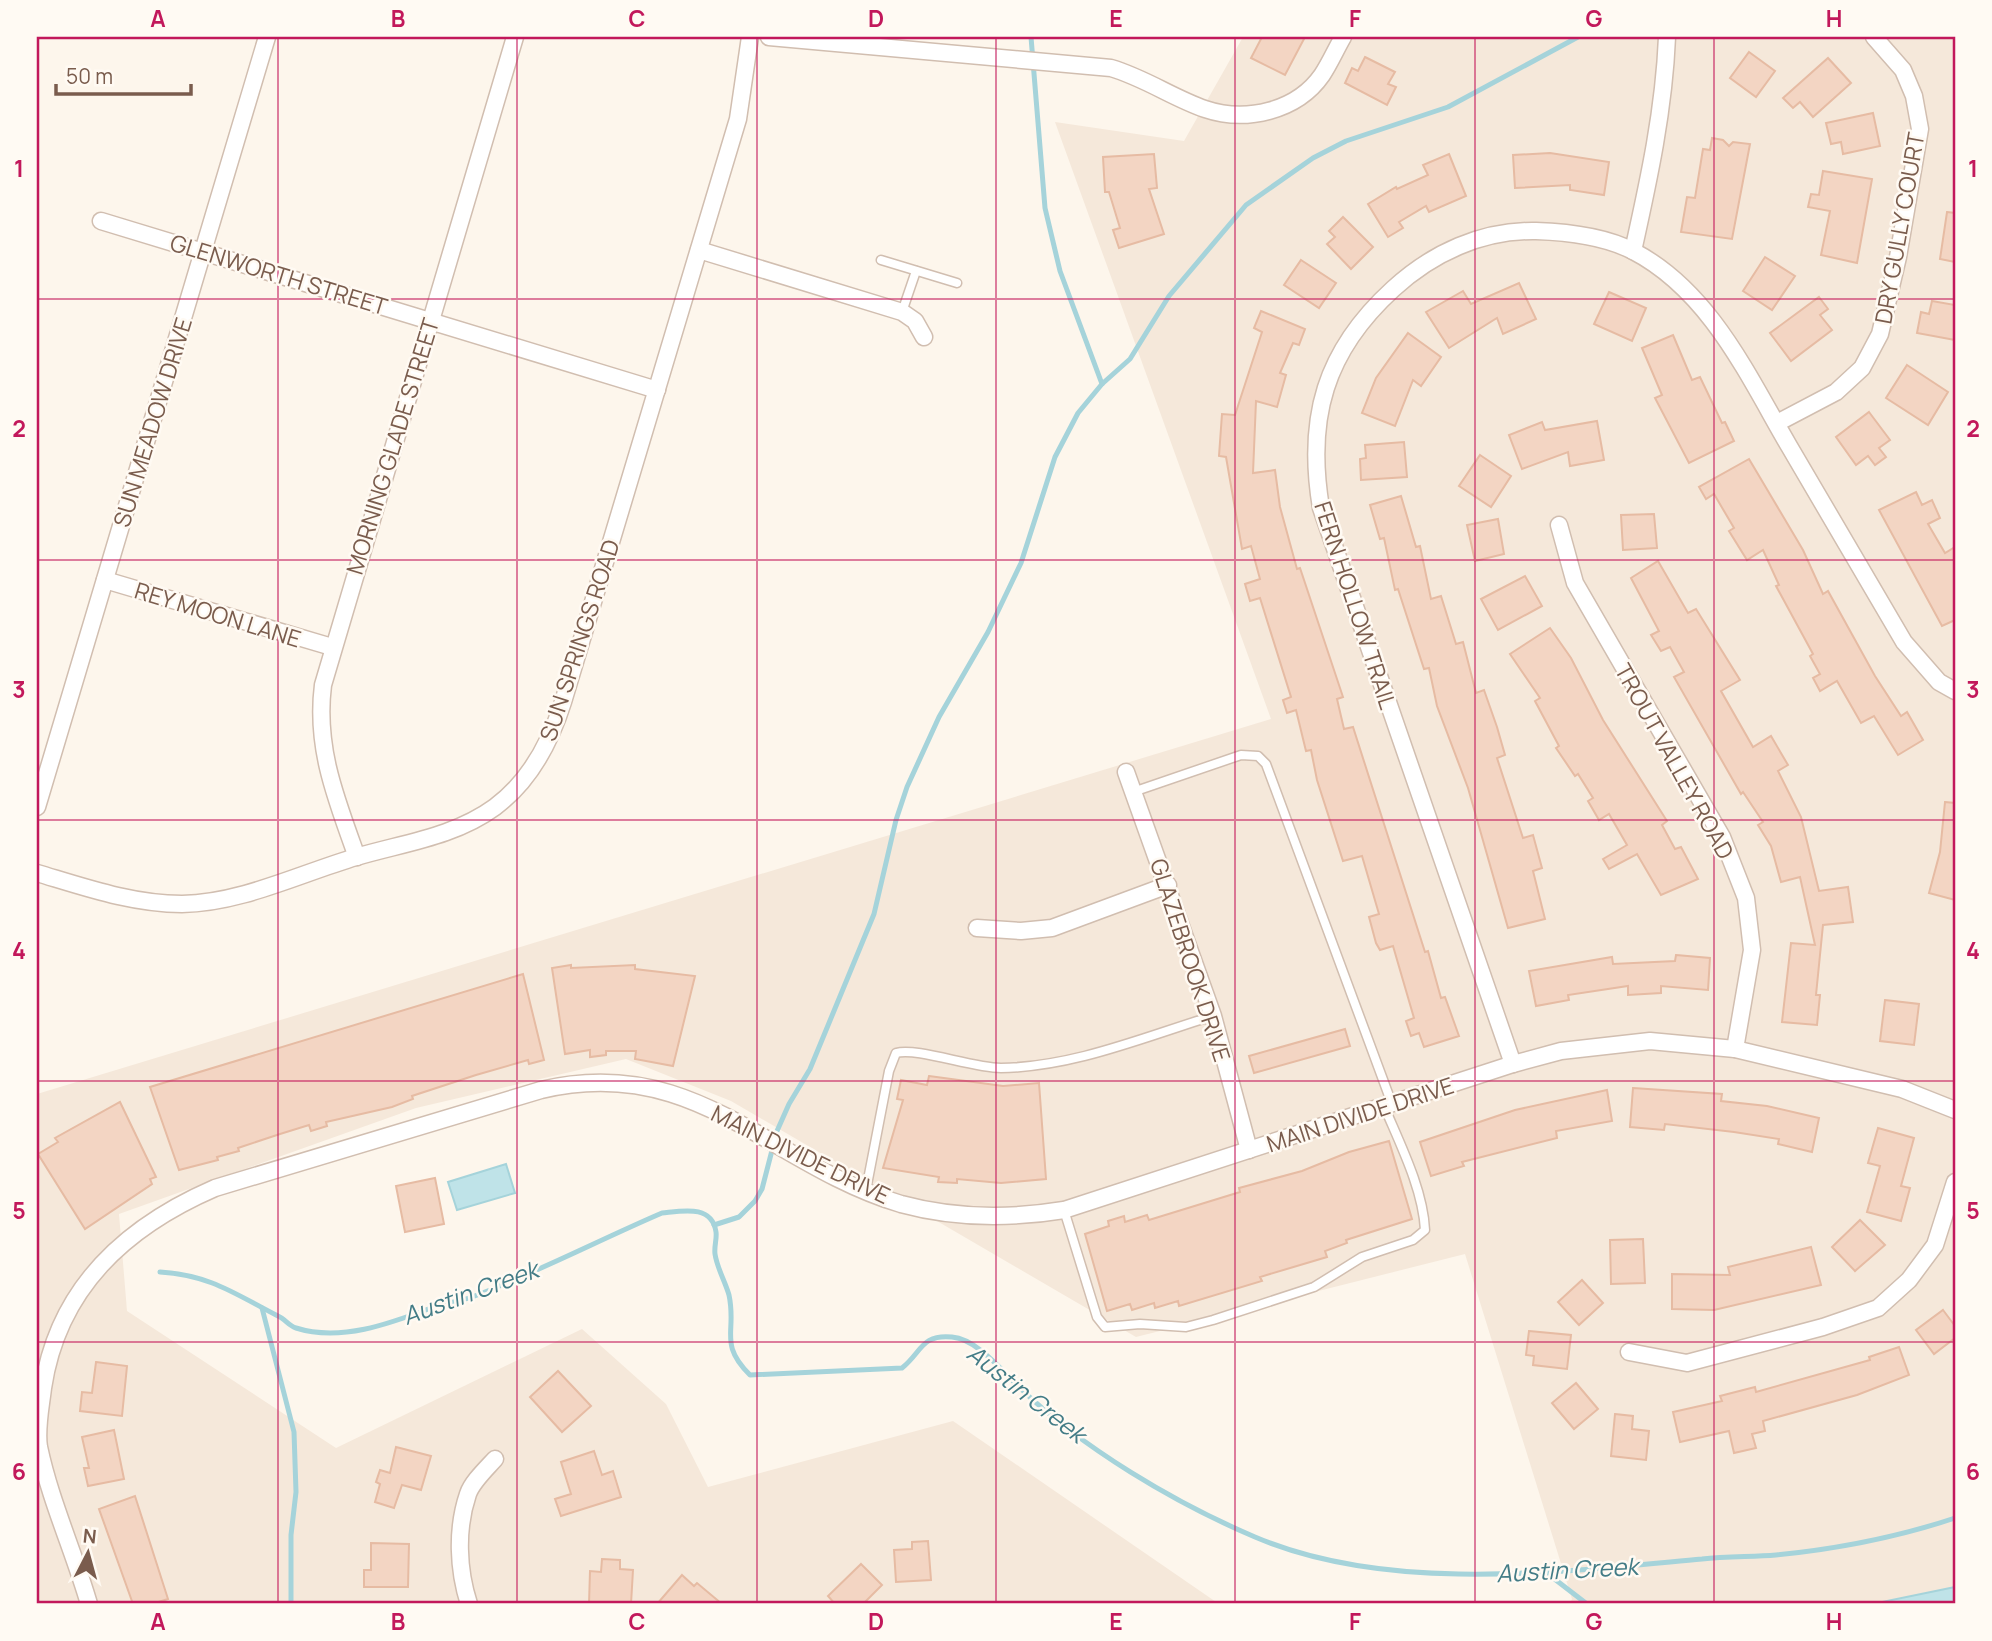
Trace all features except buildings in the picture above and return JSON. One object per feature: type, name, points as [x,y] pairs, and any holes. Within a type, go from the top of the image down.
[{"type":"street","name":"SUN MEADOW DRIVE","points":[[37,807],[267,37]]},
{"type":"street","name":"MORNING GLADE STREET","points":[[357,857],[328,779],[321,745],[320,711],[332,647],[515,37]]},
{"type":"street","name":"SUN SPRINGS ROAD","points":[[37,873],[139,901],[181,904],[217,901],[462,827],[495,807],[534,766],[551,738],[563,702],[738,119],[750,37]]},
{"type":"street","points":[[769,37],[1111,68],[1136,76],[1207,110],[1237,116],[1264,114],[1296,99],[1321,77],[1343,37]]},
{"type":"street","points":[[1633,251],[1654,158],[1665,86],[1667,37]]},
{"type":"street","name":"DRY GULLY COURT","points":[[1777,424],[1836,392],[1862,368],[1880,334],[1898,257],[1920,129],[1914,96],[1903,70],[1874,37]]},
{"type":"street","name":"GLENWORTH STREET","points":[[102,221],[657,390]]},
{"type":"street","name":"FERN HOLLOW TRAIL","points":[[1513,1064],[1321,508],[1314,467],[1316,425],[1329,377],[1351,335],[1377,303],[1418,266],[1469,241],[1513,230],[1567,232],[1633,251],[1668,275],[1718,330],[1777,424],[1904,642],[1939,682],[1955,691]]},
{"type":"street","points":[[699,250],[902,312],[915,321],[924,337]]},
{"type":"street","name":"TROUT VALLEY ROAD","points":[[1559,525],[1575,583],[1722,837],[1746,898],[1752,950],[1735,1049]]},
{"type":"street","name":"REY MOON LANE","points":[[105,580],[332,647]]},
{"type":"street","name":"GLAZEBROOK DRIVE","points":[[1126,772],[1213,1016],[1249,1150]]},
{"type":"street","points":[[977,929],[1021,931],[1052,928],[1168,885]]},
{"type":"street","name":"MAIN DIVIDE DRIVE","points":[[89,1604],[38,1445],[47,1361],[59,1329],[85,1282],[116,1248],[165,1212],[240,1180],[541,1090],[560,1085],[635,1083],[678,1094],[735,1120],[866,1190],[946,1215],[1021,1217],[1064,1210],[1513,1064],[1561,1052],[1650,1041],[1735,1049],[1902,1089],[1955,1110]]},
{"type":"street","points":[[1629,1352],[1687,1363],[1823,1327],[1878,1308],[1909,1280],[1935,1245],[1955,1182]]},
{"type":"street","points":[[469,1604],[461,1579],[462,1527],[468,1492],[495,1459]]},
{"type":"lane","points":[[881,260],[957,283]]},
{"type":"lane","points":[[902,312],[916,271]]},
{"type":"lane","points":[[1064,1210],[1097,1317],[1105,1327],[1140,1324],[1186,1327],[1226,1315],[1314,1287],[1362,1257],[1413,1240],[1425,1230],[1424,1215],[1388,1105],[1266,764],[1258,756],[1241,755],[1133,792]]},
{"type":"lane","points":[[866,1190],[889,1071],[896,1054],[907,1050],[961,1064],[999,1068],[1042,1065],[1094,1054],[1213,1016]]},
{"type":"shaded area","points":[[1243,37],[1955,37],[1955,1604],[1570,1604],[1572,1599],[1465,1254],[1136,1337],[731,1101],[626,1059],[416,1108],[119,1214],[127,1311],[336,1448],[582,1329],[666,1404],[708,1487],[953,1421],[1219,1604],[37,1604],[37,1094],[1271,719],[1055,122],[1184,141]]},
{"type":"water","points":[[506,1164],[515,1193],[457,1210],[448,1182]]},
{"type":"water","points":[[1955,1587],[1955,1604],[1877,1604],[1877,1603]]},
{"type":"waterway","points":[[1031,37],[1045,208],[1060,271],[1102,384]]},
{"type":"waterway","points":[[714,1225],[739,1217],[755,1201],[762,1189],[777,1131],[810,1069],[874,914],[896,820],[907,787],[939,717],[988,632],[1021,563],[1055,457],[1078,413],[1102,384],[1130,359],[1169,296],[1246,205],[1313,158],[1346,141],[1448,107],[1578,37]]},
{"type":"waterway","name":"Austin Creek","points":[[160,1272],[208,1281],[280,1317],[296,1328],[313,1332],[347,1332],[381,1325],[472,1297],[662,1213],[695,1211],[709,1217],[713,1223],[716,1259],[731,1308],[731,1345],[740,1364],[750,1375],[902,1368],[923,1345],[934,1338],[961,1339],[980,1349],[1044,1410],[1131,1472],[1224,1523],[1307,1555],[1362,1566],[1418,1572],[1534,1573],[1799,1552],[1844,1546],[1955,1518]]},
{"type":"waterway","points":[[262,1308],[294,1432],[296,1492],[291,1535],[291,1604]]},
{"type":"waterway","points":[[1548,1574],[1587,1604]]}]
